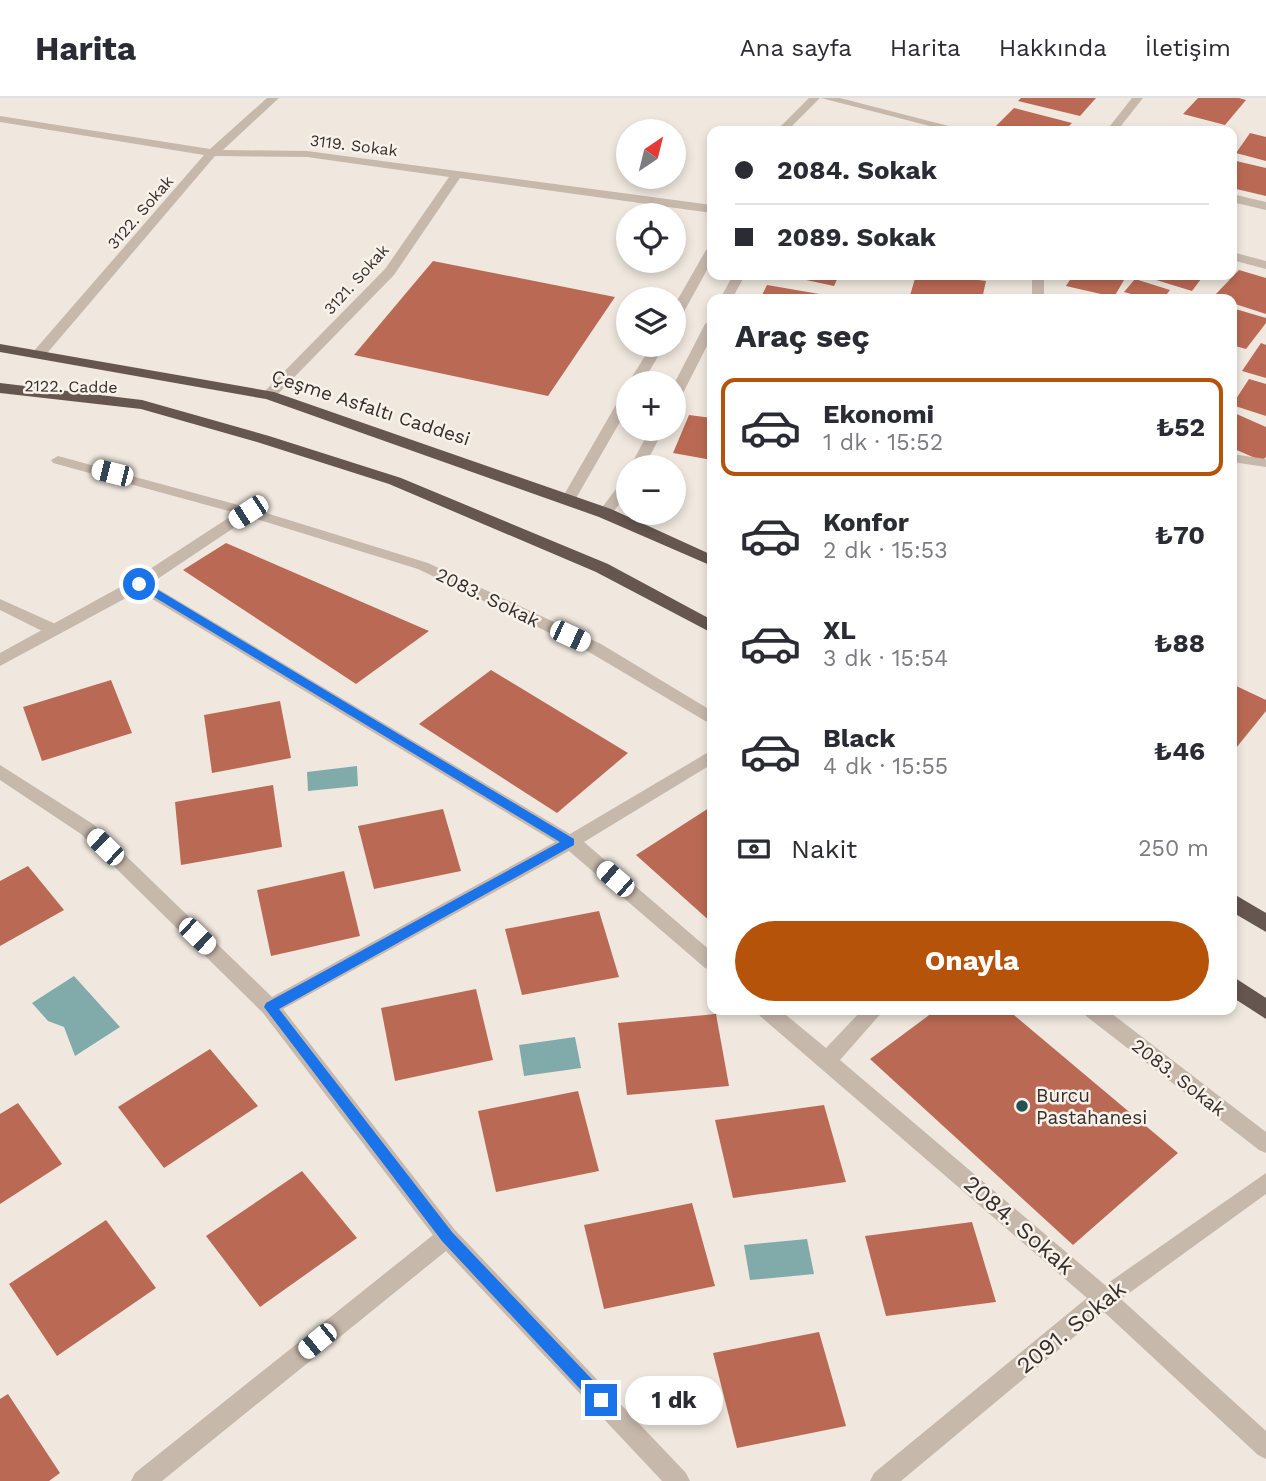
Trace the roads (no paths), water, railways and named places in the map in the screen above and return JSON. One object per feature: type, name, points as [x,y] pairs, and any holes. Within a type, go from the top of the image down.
[{"type":"highway","name":"Çeşme Asfaltı Caddesi","points":[[0,348],[269,396],[605,513],[707,559]]},
{"type":"highway","points":[[0,388],[142,405],[263,439],[395,481],[602,568],[707,624]]},
{"type":"highway","name":"2122. Cadde","points":[[0,402],[142,405]]},
{"type":"highway","points":[[1237,904],[1266,924]]},
{"type":"highway","points":[[1237,989],[1266,1010]]},
{"type":"street","name":"3122. Sokak","points":[[38,355],[212,153],[274,98]]},
{"type":"street","points":[[786,126],[815,98]]},
{"type":"street","points":[[826,98],[941,126]]},
{"type":"street","points":[[1115,126],[1138,98]]},
{"type":"street","name":"3119. Sokak","points":[[0,119],[212,153],[307,154],[456,175],[707,205]]},
{"type":"street","name":"3121. Sokak","points":[[269,396],[390,272],[456,175]]},
{"type":"street","points":[[1237,199],[1266,206]]},
{"type":"street","points":[[1237,257],[1266,265]]},
{"type":"street","points":[[686,296],[707,259]]},
{"type":"street","points":[[686,374],[707,334]]},
{"type":"street","points":[[568,500],[616,417]]},
{"type":"street","points":[[1237,459],[1266,463]]},
{"type":"street","name":"2083. Sokak","points":[[58,460],[248,512],[423,566],[595,648],[707,716]]},
{"type":"street","points":[[605,513],[616,498]]},
{"type":"street","points":[[0,660],[139,584],[248,512]]},
{"type":"street","points":[[139,584],[570,842],[707,959]]},
{"type":"street","points":[[0,604],[54,630]]},
{"type":"street","points":[[270,1007],[570,842],[707,759]]},
{"type":"street","points":[[0,771],[87,829],[270,1007],[447,1237],[678,1481]]},
{"type":"street","name":"2084. Sokak","points":[[773,1015],[1104,1298],[1266,1447]]},
{"type":"street","points":[[827,1061],[869,1015]]},
{"type":"street","name":"2083. Sokak","points":[[1099,1015],[1266,1144]]},
{"type":"street","name":"2091. Sokak","points":[[882,1481],[1104,1298],[1266,1182]]},
{"type":"street","points":[[143,1481],[447,1237]]},
{"type":"water","points":[[357,766],[358,786],[308,791],[307,772]]},
{"type":"water","points":[[74,976],[120,1027],[75,1056],[64,1027],[48,1021],[32,1003]]},
{"type":"water","points":[[575,1037],[581,1068],[524,1076],[519,1045]]},
{"type":"water","points":[[807,1239],[814,1274],[750,1280],[744,1245]]},
{"type":"place","name":"Burcu Pastahanesi","points":[[1022,1106]]}]
